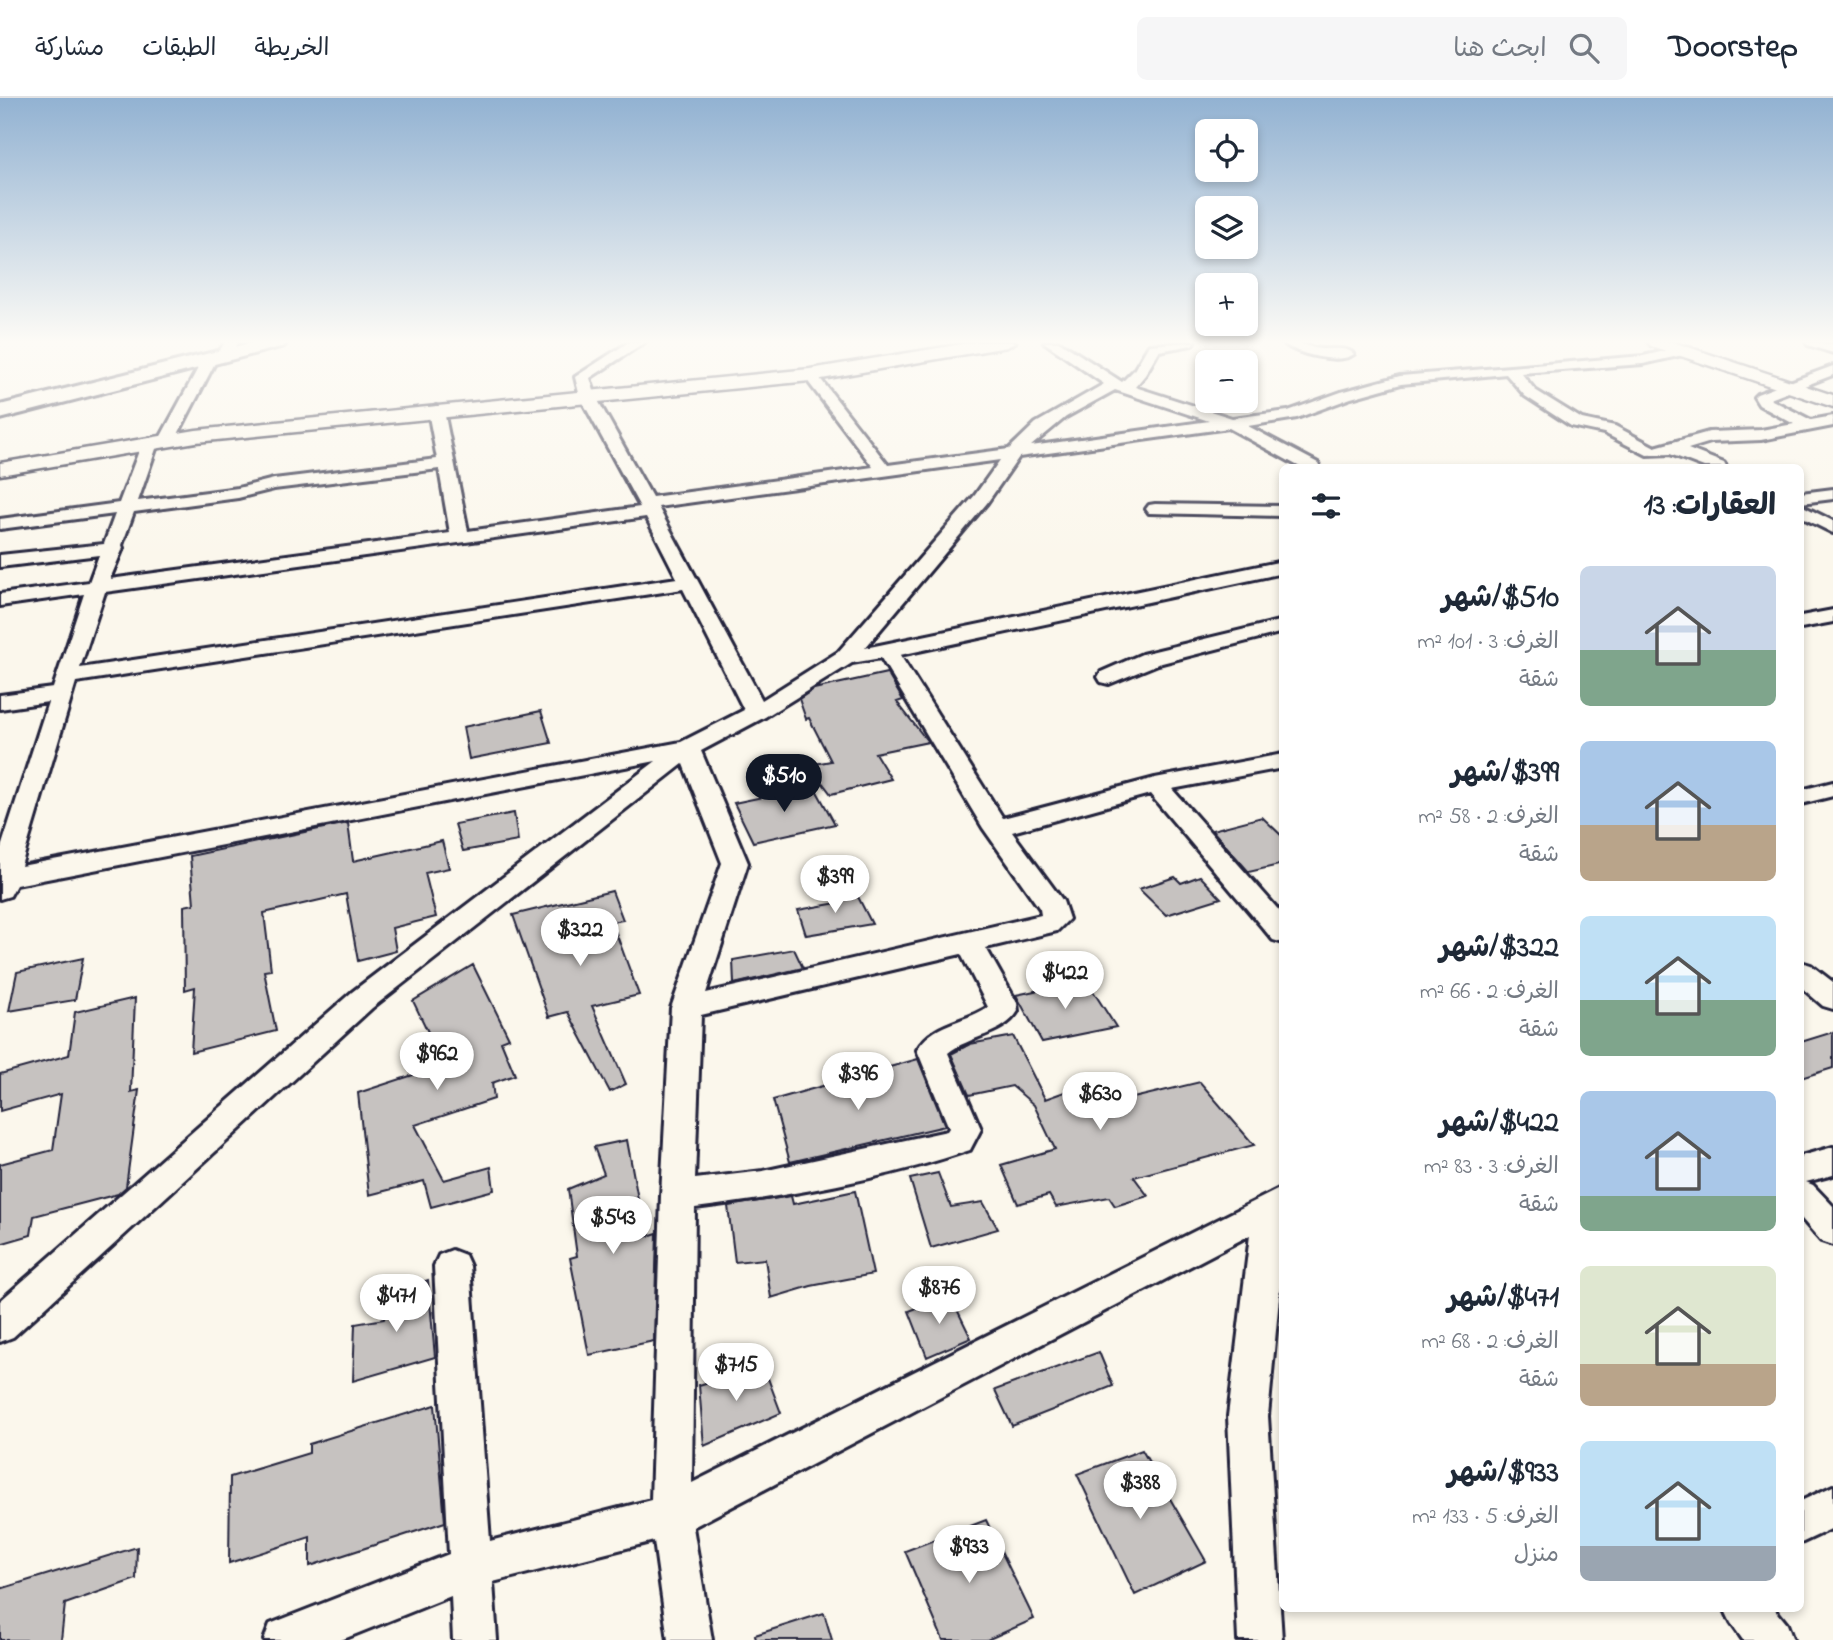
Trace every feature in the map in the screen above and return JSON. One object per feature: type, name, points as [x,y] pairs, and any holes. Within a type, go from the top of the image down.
[{"type":"street","points":[[180,414],[159,442],[128,507],[64,685],[2,883],[688,748]]},
{"type":"street","points":[[0,469],[159,442],[410,414]]},
{"type":"street","points":[[437,414],[460,537]]},
{"type":"street","points":[[597,414],[757,712]]},
{"type":"street","points":[[840,414],[885,472]]},
{"type":"street","points":[[0,1325],[362,1000],[688,748],[757,712],[846,657],[981,499],[1012,455],[1042,426],[1065,414]]},
{"type":"street","points":[[1204,414],[1231,423],[1306,464]]},
{"type":"street","points":[[0,600],[460,537],[885,472],[1294,414]]},
{"type":"street","points":[[1563,414],[1577,423],[1609,429],[1649,451],[1672,449],[1709,437],[1761,435],[1833,421]]},
{"type":"street","points":[[1787,414],[1808,425]]},
{"type":"street","points":[[1672,449],[1710,464]]},
{"type":"street","points":[[0,524],[238,493],[274,484],[446,463]]},
{"type":"street","points":[[1804,498],[1833,494]]},
{"type":"street","points":[[1155,509],[1279,511]]},
{"type":"street","points":[[1804,512],[1833,528]]},
{"type":"street","points":[[0,561],[114,548]]},
{"type":"street","points":[[846,657],[887,651],[1279,568]]},
{"type":"street","points":[[0,702],[64,685],[689,582]]},
{"type":"street","points":[[1804,621],[1833,616]]},
{"type":"street","points":[[1109,677],[1150,659],[1279,627]]},
{"type":"street","points":[[687,1008],[970,943],[1047,924],[1055,919],[1053,908],[996,828],[887,651]]},
{"type":"street","points":[[688,748],[735,863],[687,1008],[678,1196],[671,1516],[690,1640]]},
{"type":"street","points":[[996,828],[1155,785],[1279,762]]},
{"type":"street","points":[[1155,785],[1279,928]]},
{"type":"street","points":[[1804,796],[1833,789]]},
{"type":"street","points":[[678,1196],[763,1185],[932,1150],[958,1141],[965,1129],[932,1050],[943,1038],[995,1018],[1003,1012],[1002,1003],[970,943]]},
{"type":"street","points":[[1804,974],[1833,998]]},
{"type":"street","points":[[1804,1169],[1833,1161]]},
{"type":"street","points":[[1804,1198],[1833,1230]]},
{"type":"street","points":[[286,1640],[470,1567],[671,1516],[1277,1205]]},
{"type":"street","points":[[1260,1640],[1248,1416],[1277,1205]]},
{"type":"street","points":[[452,1266],[475,1640]]},
{"type":"street","points":[[1804,1521],[1833,1507]]},
{"type":"street","points":[[1749,1612],[1771,1640]]},
{"type":"building","points":[[887,673],[903,700],[897,702],[928,742],[875,753],[891,779],[831,794],[809,765],[831,761],[809,718],[806,719],[799,699],[814,689]]},
{"type":"building","points":[[541,711],[551,743],[469,759],[463,727]]},
{"type":"building","points":[[814,786],[835,824],[753,842],[734,803]]},
{"type":"building","points":[[514,813],[518,841],[463,851],[455,824]]},
{"type":"building","points":[[1262,817],[1279,833],[1279,865],[1249,872],[1212,830]]},
{"type":"building","points":[[348,823],[353,861],[442,841],[449,868],[425,873],[436,917],[392,928],[396,951],[358,961],[346,894],[264,913],[271,970],[264,971],[276,1031],[191,1052],[195,987],[185,990],[184,906],[194,904],[190,856]]},
{"type":"building","points":[[1200,876],[1221,898],[1166,915],[1139,889],[1175,877],[1181,883]]},
{"type":"building","points":[[854,889],[872,924],[806,935],[798,910],[837,903],[833,893]]},
{"type":"building","points":[[612,891],[623,920],[612,922],[639,995],[592,1006],[626,1084],[610,1092],[568,1012],[549,1017],[513,915]]},
{"type":"building","points":[[794,949],[803,968],[734,984],[733,960]]},
{"type":"building","points":[[83,958],[75,1000],[9,1011],[17,972]]},
{"type":"building","points":[[473,965],[509,1038],[501,1041],[515,1075],[492,1083],[494,1099],[415,1125],[444,1180],[491,1167],[494,1190],[431,1207],[424,1181],[369,1195],[358,1093],[444,1065],[413,1001]]},
{"type":"building","points":[[1086,980],[1116,1027],[1042,1042],[1016,995]]},
{"type":"building","points":[[135,998],[131,1092],[139,1090],[126,1187],[118,1194],[34,1216],[31,1235],[0,1244],[0,1164],[53,1150],[61,1094],[0,1111],[0,1074],[69,1055],[75,1012]]},
{"type":"building","points":[[1833,1032],[1833,1068],[1804,1077],[1804,1041]]},
{"type":"building","points":[[1013,1036],[1045,1099],[1073,1089],[1087,1109],[1200,1082],[1254,1145],[1134,1177],[1148,1196],[1115,1206],[1109,1197],[1056,1207],[1049,1195],[1018,1204],[1001,1165],[1055,1149],[1034,1105],[1012,1086],[969,1095],[951,1054],[970,1044]]},
{"type":"building","points":[[918,1059],[945,1126],[790,1162],[773,1100]]},
{"type":"building","points":[[627,1140],[645,1237],[657,1233],[654,1341],[589,1355],[570,1258],[577,1256],[568,1189],[604,1174],[594,1147]]},
{"type":"building","points":[[938,1173],[951,1207],[983,1202],[998,1229],[931,1248],[910,1179]]},
{"type":"building","points":[[855,1191],[873,1274],[811,1286],[771,1298],[765,1259],[735,1262],[728,1206],[791,1196],[793,1204]]},
{"type":"building","points":[[428,1280],[435,1357],[353,1381],[355,1324],[384,1319],[387,1294]]},
{"type":"building","points":[[950,1295],[971,1338],[927,1357],[909,1311]]},
{"type":"building","points":[[1099,1352],[1113,1386],[1012,1426],[995,1390]]},
{"type":"building","points":[[763,1365],[781,1413],[704,1446],[699,1385]]},
{"type":"building","points":[[435,1405],[445,1522],[310,1566],[310,1537],[229,1563],[230,1477],[309,1453],[309,1444]]},
{"type":"building","points":[[1142,1450],[1206,1561],[1135,1595],[1077,1474]]},
{"type":"building","points":[[986,1520],[1034,1619],[987,1640],[943,1640],[905,1551]]},
{"type":"building","points":[[137,1547],[136,1579],[65,1604],[61,1640],[0,1640],[0,1589]]},
{"type":"building","points":[[824,1613],[832,1640],[756,1640],[755,1635]]}]
